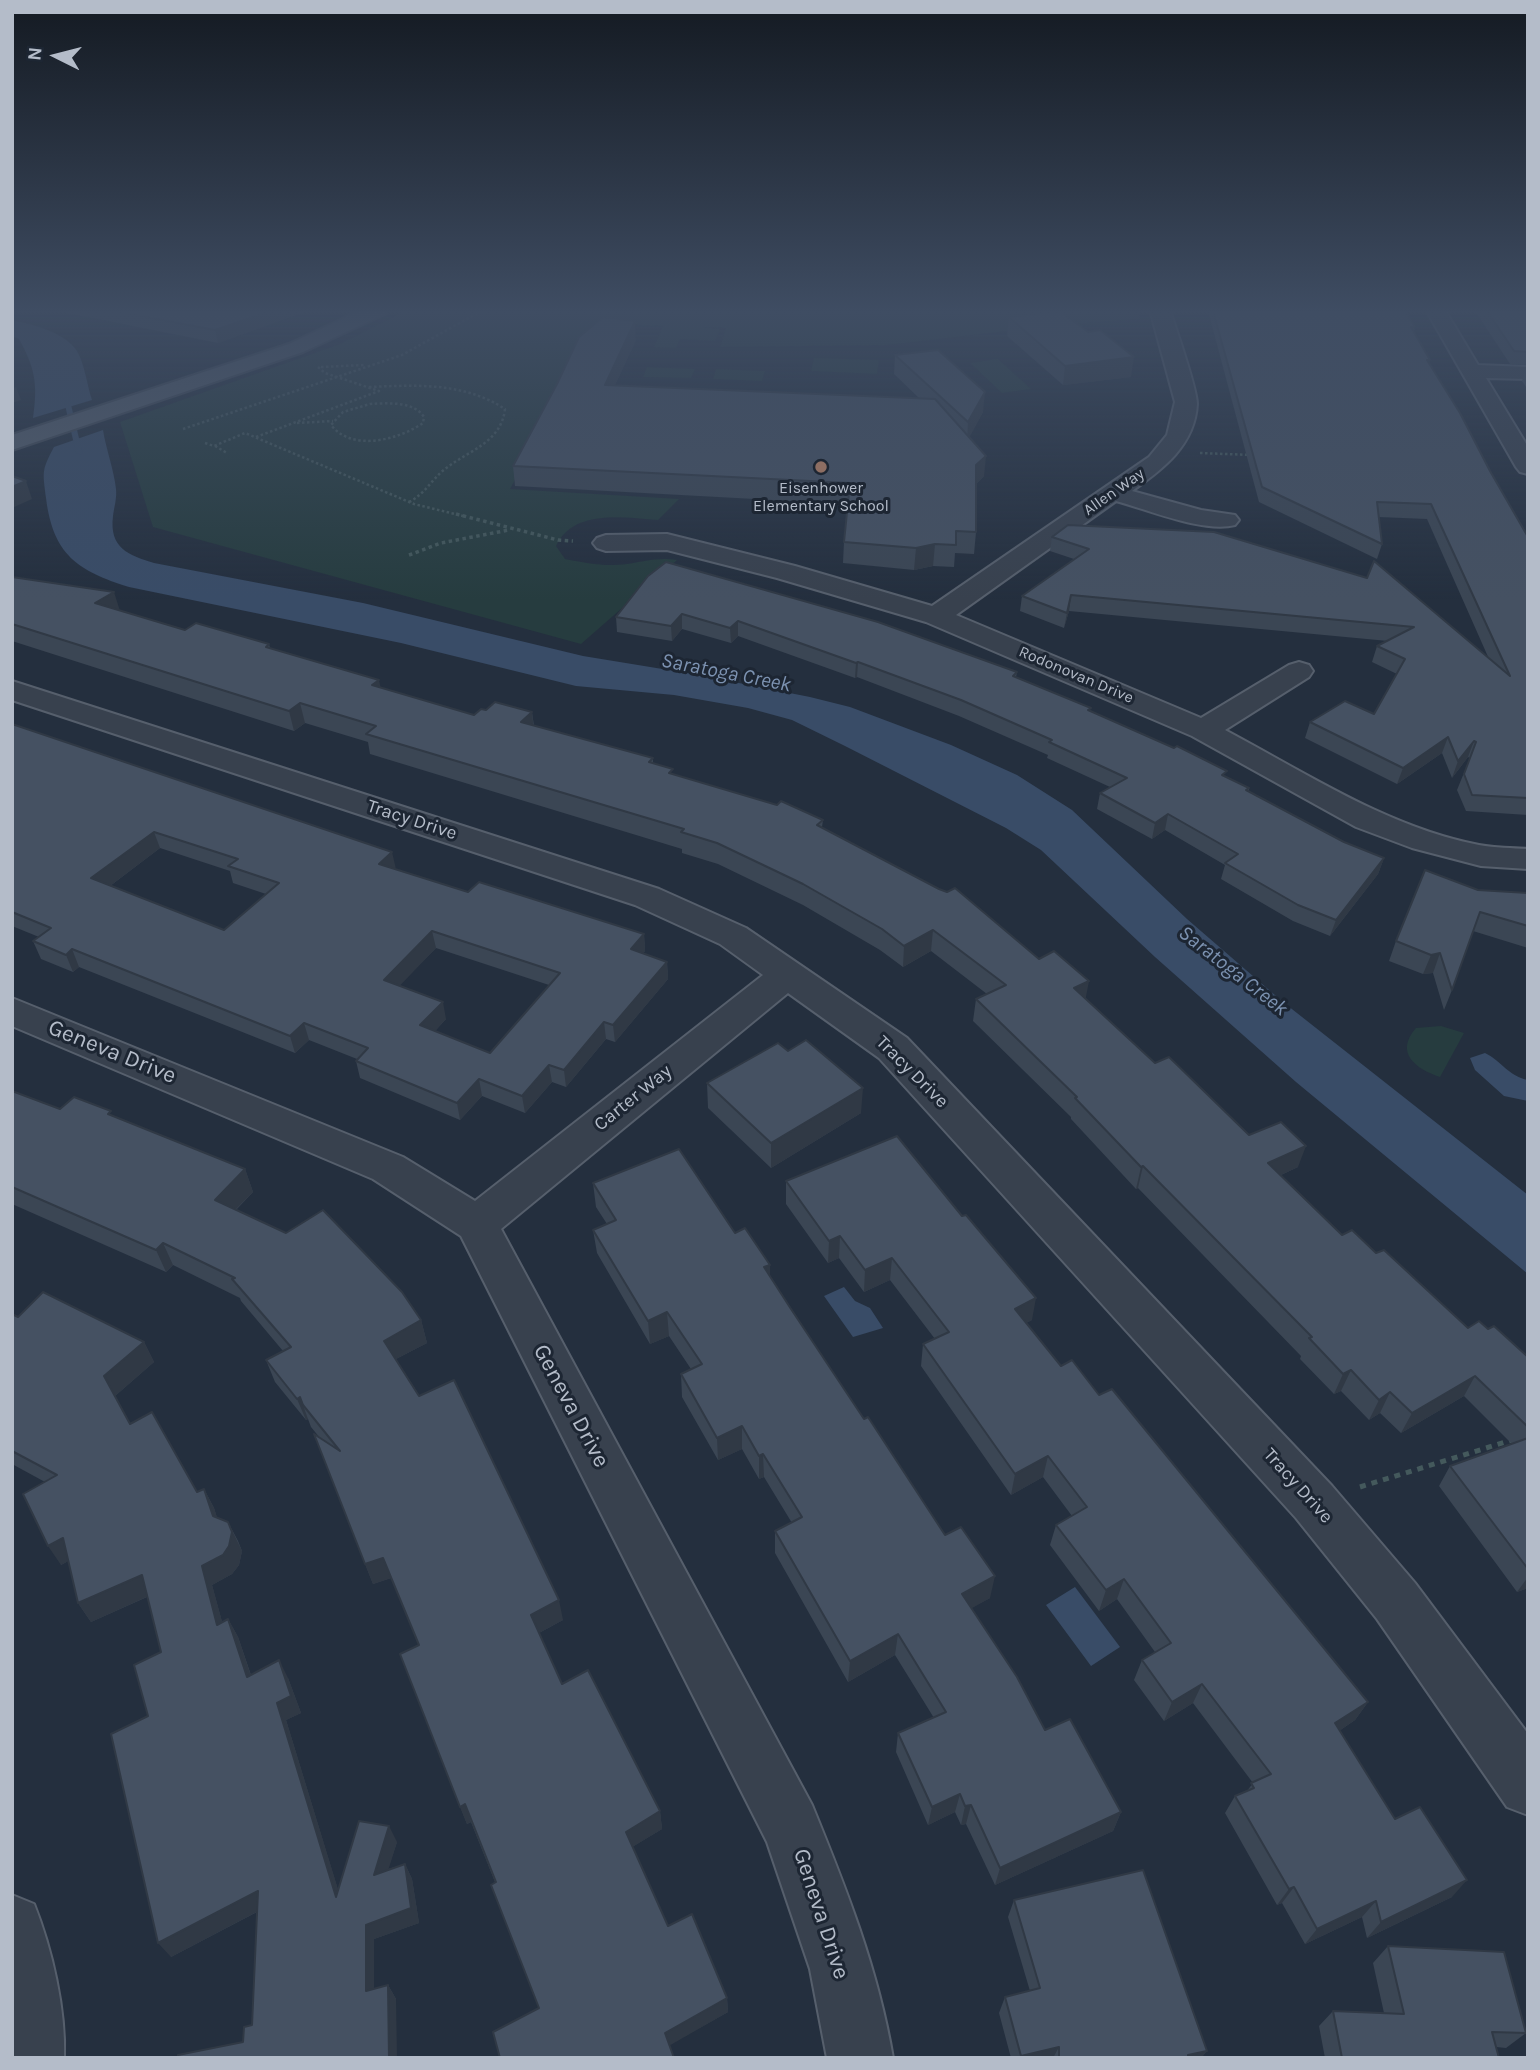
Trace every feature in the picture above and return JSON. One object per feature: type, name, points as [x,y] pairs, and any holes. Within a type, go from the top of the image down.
[{"type":"main road","points":[[12,443],[122,407]]},
{"type":"street","name":"Allen Way","points":[[936,616],[1157,462],[1178,436],[1185,407]]},
{"type":"street","points":[[1492,407],[1528,467]]},
{"type":"street","points":[[1113,494],[1200,517],[1226,520]]},
{"type":"street","name":"Rodonovan Drive","points":[[606,543],[667,542],[786,572],[936,616],[1203,730],[1368,820],[1424,841],[1481,856],[1528,859]]},
{"type":"street","points":[[1203,730],[1299,671]]},
{"type":"street","name":"Tracy Drive","points":[[12,690],[646,897],[733,936],[893,1048],[1314,1502],[1396,1601],[1528,1786]]},
{"type":"street","name":"Carter Way","points":[[477,1224],[789,973]]},
{"type":"street","name":"Geneva Drive","points":[[12,1011],[387,1168],[477,1224],[791,1826],[827,1917],[857,2031],[860,2058]]},
{"type":"street","points":[[12,1926],[33,2027],[31,2058]]},
{"type":"path","points":[[183,429],[250,407]]},
{"type":"path","points":[[255,438],[337,407]]},
{"type":"path","points":[[340,407],[348,410]]},
{"type":"path","points":[[292,424],[333,421],[348,410],[365,407]]},
{"type":"path","points":[[333,421],[334,430],[340,435],[364,440],[394,438],[417,429],[423,423],[424,417],[420,411],[407,407]]},
{"type":"path","points":[[408,502],[424,495],[446,468],[494,438],[503,426],[505,409],[501,407]]},
{"type":"path","points":[[214,446],[245,433],[408,502],[558,540],[606,543]]},
{"type":"path","points":[[205,443],[227,453]]},
{"type":"path","points":[[1191,452],[1253,455]]},
{"type":"path","points":[[409,555],[441,543],[514,529]]},
{"type":"path","points":[[1352,1489],[1515,1439]]},
{"type":"green space","points":[[163,407],[555,407],[510,489],[679,499],[658,520],[600,518],[574,526],[556,546],[565,559],[619,565],[658,559],[677,560],[581,644],[153,527],[120,422]]},
{"type":"green space","points":[[1441,1026],[1464,1033],[1440,1077],[1416,1065],[1407,1045],[1416,1028]]},
{"type":"water","points":[[34,407],[70,407],[33,418]]},
{"type":"water","points":[[103,430],[116,489],[114,536],[122,549],[136,557],[154,563],[363,603],[583,656],[810,697],[850,707],[951,745],[1017,775],[1072,810],[1187,919],[1283,1002],[1528,1195],[1528,1274],[1296,1082],[1155,957],[1041,850],[1006,828],[792,720],[748,708],[674,695],[576,686],[401,643],[129,587],[82,567],[62,547],[55,534],[49,518],[44,472],[54,447]]},
{"type":"water","points":[[1485,1053],[1510,1072],[1528,1080],[1528,1101],[1504,1096],[1475,1070],[1470,1058]]},
{"type":"water","points":[[844,1287],[855,1301],[870,1308],[883,1328],[853,1337],[824,1296]]},
{"type":"water","points":[[1075,1587],[1120,1647],[1091,1666],[1046,1605]]},
{"type":"building","points":[[545,407],[942,407],[986,456],[976,465],[976,532],[956,531],[956,545],[935,544],[916,548],[844,542],[850,483],[513,466]]},
{"type":"building","points":[[951,407],[977,407],[968,422]]},
{"type":"building","points":[[1240,407],[1456,407],[1528,537],[1528,798],[1472,795],[1464,774],[1476,742],[1474,741],[1458,761],[1448,737],[1403,768],[1310,722],[1345,701],[1374,714],[1405,659],[1377,646],[1414,627],[1071,595],[1067,613],[1022,596],[1089,549],[1052,537],[1068,525],[1214,532],[1367,578],[1374,561],[1510,676],[1431,504],[1377,502],[1382,544],[1262,487]]},
{"type":"building","points":[[12,476],[26,481],[12,487]]},
{"type":"building","points":[[666,562],[878,622],[1017,672],[1013,676],[1091,708],[1088,710],[1174,748],[1177,746],[1227,771],[1222,775],[1249,788],[1246,790],[1344,842],[1384,858],[1336,920],[1298,905],[1225,863],[1238,854],[1168,814],[1155,823],[1100,793],[1127,778],[1049,742],[1052,740],[961,700],[738,621],[730,628],[682,614],[671,626],[616,617],[648,576]]},
{"type":"building","points":[[12,577],[114,592],[95,603],[185,630],[196,623],[269,644],[266,647],[379,680],[372,685],[474,715],[495,702],[532,712],[521,722],[653,758],[649,762],[673,769],[669,773],[777,805],[781,801],[823,820],[817,825],[939,889],[947,892],[955,888],[1039,959],[1054,951],[1089,981],[1074,988],[1155,1063],[1169,1057],[1249,1135],[1281,1122],[1306,1146],[1268,1163],[1342,1235],[1352,1230],[1376,1253],[1384,1250],[1468,1328],[1479,1321],[1488,1329],[1494,1326],[1528,1357],[1528,1427],[1475,1376],[1412,1413],[1390,1392],[1379,1400],[1351,1370],[1343,1374],[1309,1338],[1312,1337],[1143,1166],[1141,1167],[1075,1098],[1077,1097],[976,999],[1006,985],[933,930],[904,946],[882,929],[803,884],[717,843],[681,832],[684,829],[366,734],[376,726],[300,703],[289,711],[12,624]]},
{"type":"building","points":[[12,724],[392,852],[379,864],[468,892],[479,882],[644,934],[631,949],[667,962],[613,1025],[604,1022],[564,1070],[549,1065],[522,1096],[479,1079],[457,1103],[356,1061],[368,1048],[304,1023],[290,1036],[72,949],[66,955],[33,941],[51,928],[12,912]],"holes":[[[154,832],[238,859],[228,866],[279,883],[224,930],[91,878]],[[432,931],[560,973],[490,1053],[420,1025],[443,1002],[384,980]]]},
{"type":"building","points":[[1425,870],[1478,890],[1528,893],[1528,926],[1480,912],[1452,990],[1440,953],[1431,955],[1396,941]]},
{"type":"building","points":[[806,1040],[863,1088],[771,1143],[707,1083],[778,1043],[788,1051]]},
{"type":"building","points":[[12,1091],[60,1109],[74,1097],[111,1111],[108,1114],[245,1169],[215,1200],[286,1233],[323,1210],[402,1292],[421,1320],[384,1341],[419,1396],[454,1380],[559,1600],[531,1615],[562,1684],[588,1670],[660,1811],[626,1832],[668,1926],[692,1914],[727,1998],[665,2033],[674,2058],[500,2058],[493,2032],[539,2008],[491,1885],[496,1882],[465,1804],[460,1807],[400,1654],[419,1645],[383,1558],[365,1564],[314,1434],[340,1451],[303,1405],[300,1397],[297,1399],[266,1360],[291,1347],[232,1279],[235,1278],[163,1243],[156,1250],[12,1187]]},
{"type":"building","points":[[897,1136],[962,1216],[966,1215],[1036,1298],[1015,1309],[1061,1366],[1072,1360],[1099,1395],[1112,1389],[1368,1702],[1335,1723],[1395,1819],[1420,1807],[1467,1880],[1381,1922],[1376,1901],[1317,1929],[1294,1887],[1289,1889],[1235,1796],[1254,1788],[1251,1783],[1271,1774],[1202,1684],[1172,1702],[1142,1660],[1171,1643],[1124,1579],[1106,1590],[1056,1525],[1087,1507],[1048,1456],[1015,1474],[923,1344],[949,1332],[892,1258],[865,1270],[840,1236],[829,1241],[786,1181]]},
{"type":"building","points":[[679,1149],[735,1233],[745,1228],[770,1265],[764,1267],[791,1309],[864,1419],[868,1417],[945,1535],[961,1527],[995,1576],[962,1594],[1017,1677],[1045,1730],[1070,1719],[1121,1812],[1000,1868],[971,1805],[965,1806],[960,1794],[932,1807],[898,1733],[946,1712],[898,1634],[850,1661],[775,1531],[802,1517],[763,1454],[759,1456],[742,1426],[717,1438],[681,1374],[702,1364],[667,1312],[648,1321],[593,1230],[616,1220],[593,1183]]},
{"type":"building","points":[[43,1292],[144,1342],[104,1376],[130,1424],[152,1412],[197,1492],[204,1489],[213,1516],[228,1522],[232,1532],[229,1546],[223,1555],[202,1566],[217,1625],[228,1619],[247,1677],[279,1660],[291,1696],[277,1703],[336,1897],[359,1821],[389,1826],[374,1875],[405,1864],[411,1908],[366,1925],[366,1991],[388,1985],[389,2058],[178,2058],[178,2055],[243,2042],[244,2027],[252,2025],[258,1891],[158,1943],[111,1734],[148,1716],[134,1665],[161,1652],[142,1575],[78,1603],[63,1538],[48,1546],[23,1494],[57,1475],[12,1451],[12,1314],[18,1317]]},
{"type":"building","points":[[1528,1438],[1528,1569],[1450,1466]]},
{"type":"building","points":[[1143,1870],[1207,2051],[1188,2055],[1188,2058],[1059,2058],[1059,2047],[1021,2056],[1005,1997],[1040,1988],[1014,1900]]},
{"type":"building","points":[[1388,1946],[1504,1952],[1526,2033],[1492,2032],[1499,2058],[1342,2058],[1333,2011],[1404,2014]]},
{"type":"waterway","name":"Saratoga Creek","points":[[69,407],[80,453]]},
{"type":"place","name":"Eisenhower Elementary School","points":[[821,467]]}]
